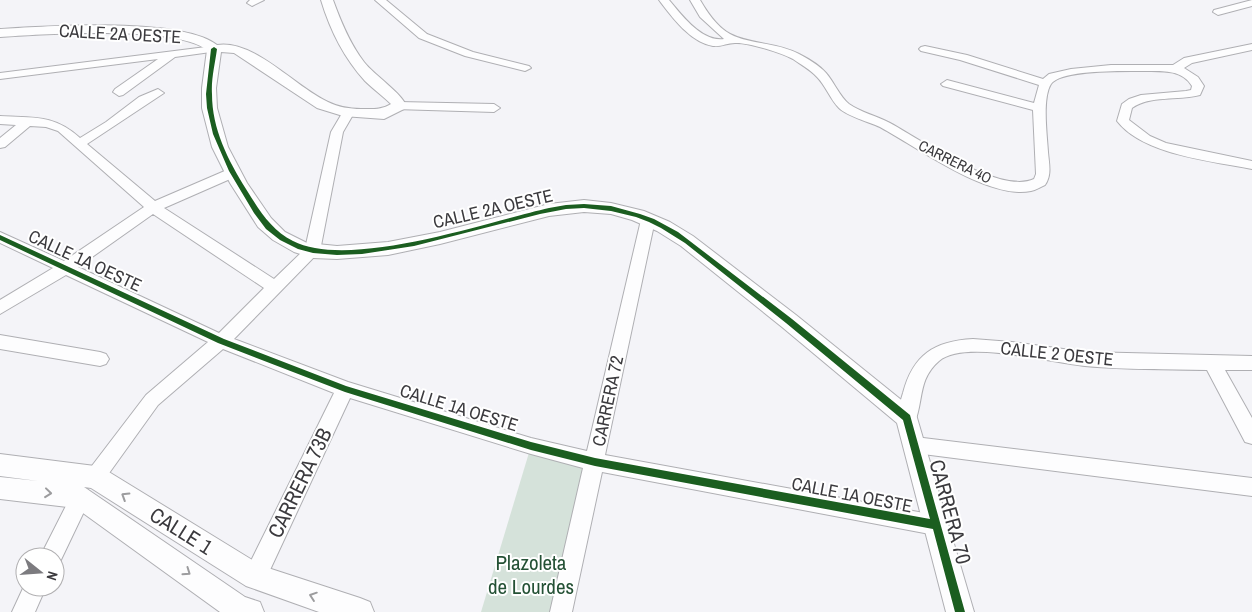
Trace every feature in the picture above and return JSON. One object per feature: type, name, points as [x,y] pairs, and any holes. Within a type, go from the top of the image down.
[{"type":"street","points":[[327,0],[333,20],[354,57],[366,74],[398,102],[399,106]]},
{"type":"street","points":[[380,0],[423,36],[469,54],[525,68]]},
{"type":"street","points":[[664,0],[700,36],[719,43],[728,42],[733,39]]},
{"type":"street","name":"CARRERA 4O","points":[[695,0],[714,26],[724,35],[733,39],[775,48],[795,56],[822,74],[844,106],[885,125],[925,149],[978,176],[1008,186],[1029,187],[1040,182],[1043,174],[1039,108],[1045,83]]},
{"type":"street","points":[[1218,12],[1251,1]]},
{"type":"street","name":"CALLE 2A OESTE","points":[[0,33],[68,29],[144,31],[186,36],[204,41],[214,49],[209,94],[210,114],[215,138],[232,173],[260,218],[279,236],[312,251],[363,252],[422,241],[559,208],[585,206],[615,209],[670,228],[789,321],[910,430]]},
{"type":"street","points":[[1176,68],[1188,60],[1252,47]]},
{"type":"street","points":[[0,76],[234,48],[322,104],[348,113],[384,114],[393,111],[399,106],[494,108]]},
{"type":"street","points":[[924,48],[963,57],[1045,83],[1053,76],[1072,72],[1110,68],[1176,68],[1194,79],[1198,86],[1196,92],[1186,96],[1139,98],[1126,107],[1123,121],[1145,139],[1162,146],[1252,164]]},
{"type":"street","points":[[120,92],[172,54]]},
{"type":"street","points":[[947,84],[1039,108]]},
{"type":"street","points":[[80,143],[110,125],[143,100],[158,93]]},
{"type":"street","points":[[56,547],[88,487],[152,400],[221,341],[312,251],[337,132],[348,113]]},
{"type":"street","points":[[0,120],[48,123],[62,128],[153,207],[274,287]]},
{"type":"street","points":[[0,144],[28,121]]},
{"type":"street","points":[[0,308],[65,268],[153,207],[232,173]]},
{"type":"street","name":"CARRERA 72","points":[[561,612],[648,220]]},
{"type":"street","name":"CALLE 1A OESTE","points":[[0,237],[221,341],[345,389],[531,446],[595,462],[935,525]]},
{"type":"street","points":[[0,342],[100,359]]},
{"type":"street","name":"CALLE 2 OESTE","points":[[910,430],[911,392],[918,375],[940,351],[953,346],[1010,348],[1046,355],[1088,359],[1213,364],[1252,363]]},
{"type":"street","points":[[1213,364],[1252,436]]},
{"type":"street","name":"CARRERA 73B","points":[[255,576],[345,389]]},
{"type":"street","points":[[910,430],[1252,486]]},
{"type":"street","name":"CARRERA 70","points":[[910,430],[957,610]]},
{"type":"street","name":"CALLE 1","points":[[0,465],[88,487],[255,576],[360,612]]},
{"type":"street","name":"CALLE 1","points":[[0,488],[88,487],[241,611]]},
{"type":"street","points":[[23,612],[31,597]]},
{"type":"green space","name":"Plazoleta de Lourdes","points":[[531,446],[595,462],[561,612],[481,612]]},
{"type":"cycle path","points":[[214,49],[209,88],[210,108],[220,147],[239,183],[264,223],[286,241],[300,247],[313,251],[337,253],[388,248],[440,238],[549,210],[584,206],[611,209],[638,216],[676,233],[687,241],[789,321],[907,418],[960,612]]},
{"type":"cycle path","points":[[0,237],[221,341],[345,389],[531,446],[595,462],[935,525]]}]
